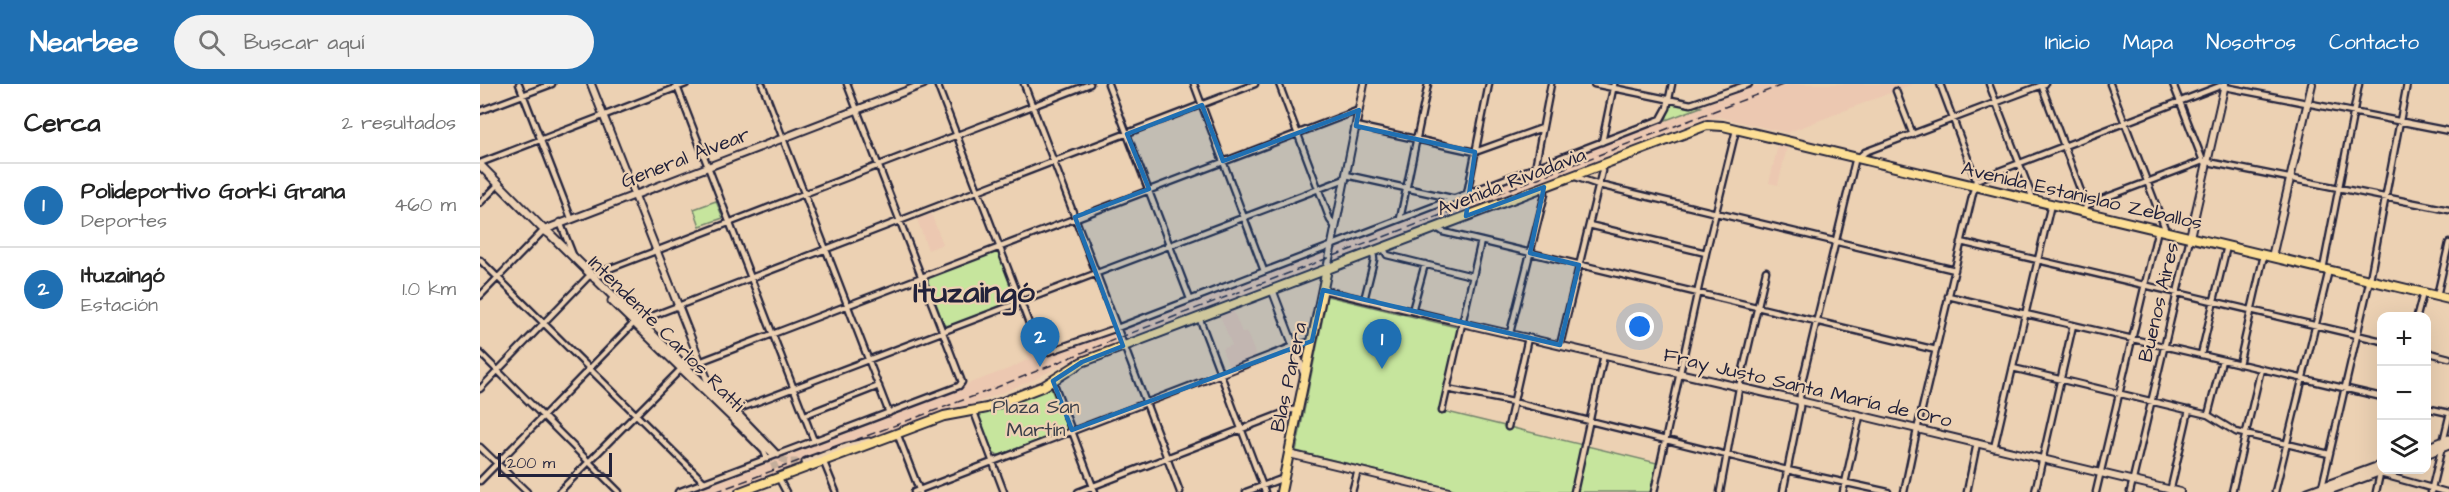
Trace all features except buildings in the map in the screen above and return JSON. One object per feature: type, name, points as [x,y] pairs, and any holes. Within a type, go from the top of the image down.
[{"type":"main road","name":"Avenida Estanislao Zeballos","points":[[1707,125],[1975,183],[2034,200],[2085,209],[2190,237],[2449,299]]},
{"type":"main road","name":"Avenida Rivadavia","points":[[740,492],[944,416],[974,412],[1053,381],[1082,362],[1707,125]]},
{"type":"main road","name":"Intendente Carlos Ratti","points":[[480,164],[544,230],[574,257],[590,276]]},
{"type":"main road","name":"Intendente Carlos Ratti","points":[[544,230],[548,237],[638,322],[732,418],[772,454]]},
{"type":"main road","name":"Blas Parera","points":[[1281,492],[1328,269]]},
{"type":"main road","name":"Intendente Carlos Ratti","points":[[684,368],[733,409],[772,454]]},
{"type":"main road","points":[[806,462],[859,443],[873,442]]},
{"type":"main road","points":[[2431,447],[2446,444]]},
{"type":"main road","points":[[2431,452],[2446,444]]},
{"type":"main road","points":[[2308,492],[2377,471]]},
{"type":"street","points":[[519,84],[571,218]]},
{"type":"street","points":[[480,111],[552,84]]},
{"type":"street","points":[[591,84],[711,389]]},
{"type":"street","points":[[480,164],[686,84]]},
{"type":"street","points":[[762,84],[889,413]]},
{"type":"street","points":[[678,492],[772,454],[889,413],[958,386],[962,382],[847,84]]},
{"type":"street","name":"General Alvear","points":[[480,296],[544,230],[560,222],[924,84]]},
{"type":"street","points":[[938,84],[1020,301]]},
{"type":"street","points":[[1024,84],[1115,328],[1180,492]]},
{"type":"street","points":[[480,389],[590,276],[1090,84]]},
{"type":"street","points":[[1108,84],[1190,299]]},
{"type":"street","points":[[1194,84],[1264,271]]},
{"type":"street","points":[[480,481],[588,369],[638,322],[1255,84]]},
{"type":"street","points":[[1279,84],[1335,227]]},
{"type":"street","points":[[1328,269],[1364,84]]},
{"type":"street","points":[[1400,219],[1428,84]]},
{"type":"street","points":[[1467,194],[1489,84]]},
{"type":"street","points":[[1534,168],[1551,84]]},
{"type":"street","points":[[1594,84],[1694,104],[1749,84]]},
{"type":"street","points":[[1668,99],[1672,84]]},
{"type":"street","points":[[1726,93],[1727,84]]},
{"type":"street","points":[[1904,492],[1975,183],[1940,84]]},
{"type":"street","points":[[1989,84],[2034,200]]},
{"type":"street","points":[[1783,492],[1800,401],[1800,390],[1835,242],[1854,164],[1865,152],[2042,84],[2085,209],[2147,182],[2205,161],[2449,210]]},
{"type":"street","points":[[2096,492],[2145,286],[2162,230],[2147,182],[2110,84]]},
{"type":"street","points":[[2173,84],[2205,161]]},
{"type":"street","points":[[2239,364],[2251,311],[2290,179],[2312,84]]},
{"type":"street","points":[[2275,492],[2315,326],[2338,188],[2359,84]]},
{"type":"street","points":[[2323,489],[2370,279],[2408,84]]},
{"type":"street","points":[[1975,183],[2020,163],[2222,85],[2449,131]]},
{"type":"street","name":"Buenos Aires","points":[[2130,492],[2190,237],[2222,85]]},
{"type":"street","points":[[677,86],[814,441]]},
{"type":"street","points":[[1602,142],[1613,86]]},
{"type":"street","points":[[1896,91],[1913,135]]},
{"type":"street","name":"Avenida Rivadavia","points":[[1020,301],[1040,352],[1045,354],[1661,119],[1668,99]]},
{"type":"street","points":[[559,492],[684,368],[1000,245],[1359,110]]},
{"type":"street","points":[[1356,126],[1475,152],[1542,128]]},
{"type":"street","points":[[1662,492],[1654,491],[1706,253],[1737,130]]},
{"type":"street","points":[[1560,345],[1602,171],[1600,165]]},
{"type":"street","points":[[1572,176],[1955,270]]},
{"type":"street","points":[[733,409],[868,360],[1346,177],[1406,187],[1456,199]]},
{"type":"street","points":[[480,203],[499,184]]},
{"type":"street","points":[[1510,333],[1545,194],[1544,187]]},
{"type":"street","points":[[1994,448],[2051,204]]},
{"type":"street","points":[[560,222],[574,257]]},
{"type":"street","points":[[1589,225],[1706,253]]},
{"type":"street","points":[[1437,227],[1443,232],[1936,350]]},
{"type":"street","points":[[1442,411],[1481,241]]},
{"type":"street","points":[[1961,242],[2377,340]]},
{"type":"street","points":[[2437,296],[2449,243]]},
{"type":"street","points":[[2201,355],[2227,246]]},
{"type":"street","points":[[1383,248],[1388,255],[1472,276]]},
{"type":"street","points":[[1364,300],[1374,260],[1373,251]]},
{"type":"street","points":[[480,260],[704,482]]},
{"type":"street","points":[[1412,311],[1425,264]]},
{"type":"street","points":[[1720,492],[1739,387],[1766,271]]},
{"type":"street","points":[[1272,290],[1305,376]]},
{"type":"street","name":"Fray Justo Santa María de Oro","points":[[1323,290],[2180,492]]},
{"type":"street","points":[[2418,312],[2423,292]]},
{"type":"street","points":[[1948,296],[2377,396]]},
{"type":"street","points":[[1199,317],[1265,492]]},
{"type":"street","points":[[2035,492],[2073,325]]},
{"type":"street","points":[[1508,427],[1528,338]]},
{"type":"street","points":[[897,433],[917,491],[1072,430],[1312,341]]},
{"type":"street","points":[[480,353],[619,492]]},
{"type":"street","points":[[2431,353],[2449,358]]},
{"type":"street","points":[[1574,492],[1604,355]]},
{"type":"street","points":[[2208,415],[2222,360]]},
{"type":"street","points":[[2013,368],[2208,415],[2229,429],[2329,454]]},
{"type":"street","points":[[2232,492],[2261,369]]},
{"type":"street","points":[[1053,381],[1094,489]]},
{"type":"street","points":[[805,415],[879,386]]},
{"type":"street","points":[[1447,389],[1513,402],[1787,470],[1888,492]]},
{"type":"street","name":"Intendente Carlos Ratti","points":[[733,409],[772,454]]},
{"type":"street","points":[[2431,409],[2449,415],[2446,444],[2431,490]]},
{"type":"street","points":[[1078,492],[1094,489],[1241,429],[1291,410],[1298,410]]},
{"type":"street","points":[[2170,491],[2189,410]]},
{"type":"street","points":[[974,412],[1004,492]]},
{"type":"street","points":[[1843,492],[1860,416]]},
{"type":"street","points":[[1966,492],[1977,443]]},
{"type":"street","points":[[480,447],[527,492]]},
{"type":"street","points":[[1289,454],[1358,470],[1424,489],[1449,492]]},
{"type":"street","points":[[823,460],[836,492]]},
{"type":"street","points":[[1352,492],[1358,470]]},
{"type":"street","points":[[2376,492],[2379,474]]},
{"type":"street","points":[[2390,474],[2431,490],[2446,492]]},
{"type":"street","points":[[778,477],[786,492]]},
{"type":"street","points":[[1246,492],[1284,478]]},
{"type":"highlighted area","points":[[1202,105],[1223,161],[1359,110],[1356,126],[1475,152],[1466,216],[1544,187],[1530,253],[1579,265],[1560,345],[1323,290],[1312,341],[1072,430],[1053,381],[1082,362],[1123,346],[1075,217],[1149,189],[1127,134]]},
{"type":"shaded area","points":[[1760,84],[1913,84],[1787,133],[1719,117],[1699,121],[1064,364],[1033,380],[971,405],[947,409],[859,440],[727,492],[692,492],[898,414],[962,386],[1011,368],[1029,359],[1027,352],[1030,351],[1031,354],[1036,353],[1043,357]]},
{"type":"shaded area","points":[[1778,145],[1787,147],[1778,185],[1769,183]]},
{"type":"shaded area","points":[[931,214],[943,244],[928,250],[917,219]]},
{"type":"shaded area","points":[[1233,310],[1242,333],[1246,331],[1256,356],[1229,367],[1222,349],[1232,345],[1220,315]]},
{"type":"green space","points":[[1671,101],[1701,107],[1666,120]]},
{"type":"green space","points":[[716,201],[723,218],[700,226],[694,209]]},
{"type":"green space","points":[[995,251],[1000,253],[1016,298],[949,326],[944,325],[928,282],[929,277]]},
{"type":"green space","points":[[1327,296],[1460,328],[1443,411],[1657,463],[1651,492],[1465,492],[1296,451]]},
{"type":"green space","name":"Plaza San Martín","points":[[1050,387],[1067,424],[1066,430],[1000,455],[994,454],[979,418],[980,415]]},
{"type":"tunnel","points":[[773,452],[786,462],[806,462]]},
{"type":"tunnel","points":[[769,453],[781,481]]},
{"type":"railway","points":[[715,492],[985,392],[1121,337],[1785,84]]},
{"type":"place","name":"Ituzaingó","points":[[1040,367]]},
{"type":"place","name":"Polideportivo Gorki Grana","points":[[1382,369]]},
{"type":"district","name":"Ituzaingó","points":[[974,291]]}]
